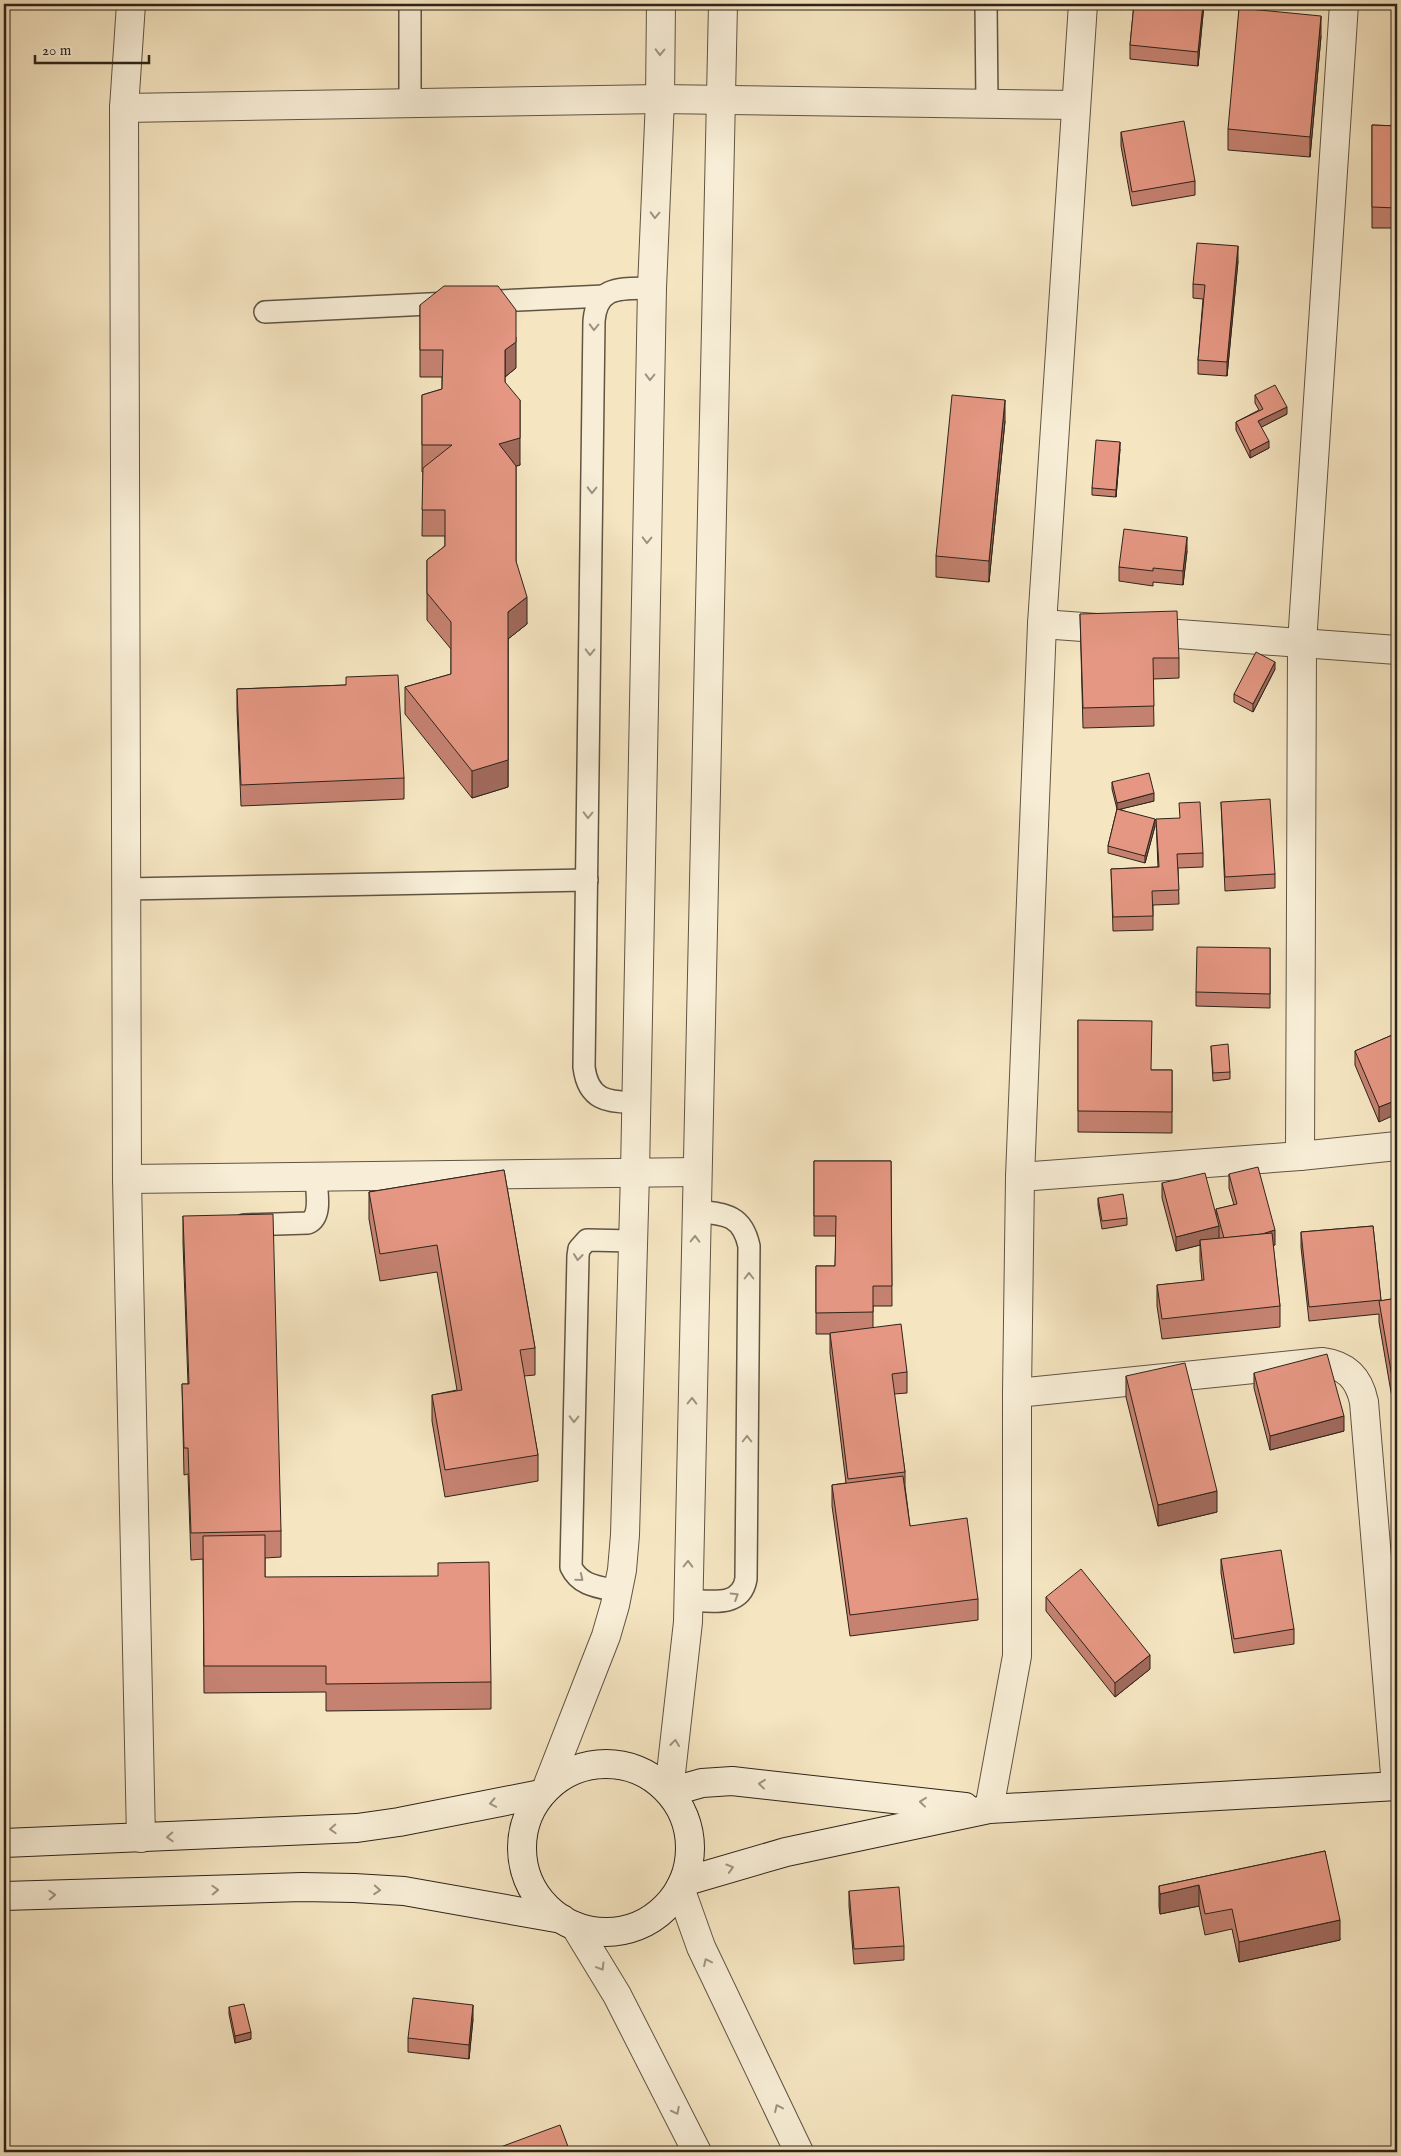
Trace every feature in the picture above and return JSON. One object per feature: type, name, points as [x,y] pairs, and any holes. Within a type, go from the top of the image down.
[{"type":"street","points":[[131,4],[124,108],[127,1179],[141,1838]]},
{"type":"street","points":[[661,4],[660,98],[652,288],[635,1173],[625,1535],[618,1591],[606,1636],[544,1790],[529,1814],[523,1837],[523,1861],[530,1884],[544,1904],[568,1923],[617,1995],[697,2152]]},
{"type":"street","points":[[669,1792],[686,1647],[688,1600],[723,4]]},
{"type":"street","points":[[989,1809],[1017,1656],[1016,1393],[1020,1177],[1042,624],[1074,105],[1083,4]]},
{"type":"street","points":[[1300,1156],[1302,643],[1344,4]]},
{"type":"street","points":[[124,108],[660,98],[1074,105]]},
{"type":"street","points":[[1042,624],[1397,650]]},
{"type":"street","points":[[1020,1177],[1300,1156],[1397,1146]]},
{"type":"street","points":[[127,1179],[696,1172]]},
{"type":"street","points":[[682,1885],[786,1852],[989,1809],[1397,1786],[1364,1402],[1361,1390],[1351,1374],[1335,1364],[1322,1362],[1016,1393]]},
{"type":"street","points":[[4,1843],[357,1828],[400,1822],[544,1790],[570,1771],[596,1764],[622,1765],[648,1774],[669,1792],[682,1813],[690,1835],[690,1859],[682,1885],[666,1908],[646,1922],[623,1930],[599,1932],[568,1923],[404,1891],[354,1888],[302,1887],[4,1896]]},
{"type":"street","points":[[669,1792],[702,1783],[732,1781],[989,1809]]},
{"type":"street","points":[[682,1885],[704,1954],[799,2152]]},
{"type":"lane","points":[[410,4],[410,103]]},
{"type":"lane","points":[[986,4],[987,104]]},
{"type":"lane","points":[[636,1102],[608,1101],[598,1096],[590,1088],[586,1078],[594,322],[598,303],[611,291],[652,288]]},
{"type":"lane","points":[[265,312],[604,296]]},
{"type":"lane","points":[[126,889],[587,880]]},
{"type":"lane","points":[[227,1225],[308,1223],[312,1221],[317,1212],[316,1177]]},
{"type":"lane","points":[[688,1600],[727,1601],[735,1598],[745,1586],[746,1579],[749,1246],[747,1235],[741,1225],[732,1218],[722,1214],[696,1211]]},
{"type":"lane","points":[[618,1591],[581,1581],[574,1574],[571,1567],[578,1256],[579,1249],[587,1240],[633,1241]]},
{"type":"building","points":[[1134,4],[1203,4],[1198,52],[1130,45]]},
{"type":"building","points":[[1239,8],[1321,16],[1310,137],[1228,129]]},
{"type":"building","points":[[1184,121],[1195,181],[1132,192],[1121,132]]},
{"type":"building","points":[[1372,125],[1397,126],[1397,208],[1372,207]]},
{"type":"building","points":[[1197,243],[1238,246],[1227,362],[1198,360],[1205,285],[1193,284]]},
{"type":"building","points":[[444,286],[498,286],[516,310],[516,342],[505,350],[505,382],[520,400],[520,438],[499,444],[516,466],[516,561],[527,597],[508,612],[508,760],[472,771],[405,687],[451,674],[451,622],[427,593],[427,560],[445,546],[445,510],[422,510],[423,468],[452,445],[422,445],[422,395],[442,389],[443,350],[420,350],[420,305]]},
{"type":"building","points":[[1275,385],[1287,407],[1258,421],[1269,441],[1250,451],[1236,422],[1263,409],[1255,395]]},
{"type":"building","points":[[952,395],[1005,400],[989,561],[936,556]]},
{"type":"building","points":[[1096,440],[1120,442],[1116,490],[1092,488]]},
{"type":"building","points":[[1124,529],[1187,537],[1183,571],[1153,568],[1153,571],[1119,567]]},
{"type":"building","points":[[1177,611],[1179,658],[1153,658],[1154,706],[1083,708],[1080,614]]},
{"type":"building","points":[[1256,652],[1275,662],[1253,704],[1234,694]]},
{"type":"building","points":[[398,675],[404,778],[241,785],[237,689],[346,685],[346,677]]},
{"type":"building","points":[[1149,773],[1154,793],[1117,803],[1112,782]]},
{"type":"building","points":[[1270,799],[1275,874],[1225,877],[1221,802]]},
{"type":"building","points":[[1200,802],[1203,853],[1177,854],[1179,890],[1152,891],[1153,916],[1113,917],[1111,869],[1159,867],[1156,819],[1180,818],[1179,803]]},
{"type":"building","points":[[1117,809],[1155,819],[1145,856],[1108,846]]},
{"type":"building","points":[[1197,947],[1270,948],[1270,994],[1196,992]]},
{"type":"building","points":[[1078,1020],[1152,1021],[1151,1070],[1172,1070],[1172,1112],[1078,1111]]},
{"type":"building","points":[[1397,1033],[1397,1100],[1379,1107],[1355,1051]]},
{"type":"building","points":[[1228,1044],[1230,1072],[1213,1073],[1211,1046]]},
{"type":"building","points":[[814,1161],[891,1161],[892,1286],[873,1286],[873,1312],[816,1313],[816,1266],[835,1266],[836,1216],[814,1216]]},
{"type":"building","points":[[1258,1167],[1275,1230],[1262,1234],[1224,1238],[1216,1209],[1237,1204],[1229,1174]]},
{"type":"building","points":[[504,1170],[535,1348],[520,1350],[538,1455],[445,1470],[432,1395],[462,1390],[437,1245],[380,1254],[369,1192]]},
{"type":"building","points":[[1205,1173],[1219,1226],[1176,1237],[1162,1183]]},
{"type":"building","points":[[1123,1194],[1127,1218],[1102,1221],[1098,1198]]},
{"type":"building","points":[[273,1214],[281,1531],[191,1533],[188,1448],[184,1448],[182,1384],[189,1384],[183,1216]]},
{"type":"building","points":[[1373,1226],[1381,1300],[1309,1307],[1301,1232]]},
{"type":"building","points":[[1272,1233],[1280,1306],[1162,1319],[1157,1285],[1204,1280],[1200,1240]]},
{"type":"building","points":[[1397,1298],[1397,1406],[1379,1301]]},
{"type":"building","points":[[901,1324],[907,1372],[892,1374],[905,1472],[848,1479],[830,1333]]},
{"type":"building","points":[[1327,1354],[1344,1416],[1270,1436],[1254,1373]]},
{"type":"building","points":[[1185,1363],[1217,1491],[1158,1505],[1126,1376]]},
{"type":"building","points":[[903,1476],[910,1526],[967,1518],[978,1599],[850,1615],[832,1485]]},
{"type":"building","points":[[265,1535],[265,1577],[438,1576],[438,1563],[489,1562],[491,1682],[326,1684],[326,1666],[204,1666],[203,1536]]},
{"type":"building","points":[[1281,1550],[1294,1629],[1234,1639],[1221,1559]]},
{"type":"building","points":[[1081,1569],[1150,1655],[1115,1683],[1046,1597]]},
{"type":"building","points":[[1325,1851],[1340,1920],[1239,1942],[1232,1909],[1205,1914],[1199,1885],[1160,1894],[1159,1886]]},
{"type":"building","points":[[899,1887],[904,1946],[854,1949],[849,1891]]},
{"type":"building","points":[[413,1998],[473,2005],[469,2045],[408,2038]]},
{"type":"building","points":[[244,2004],[251,2032],[235,2036],[229,2007]]},
{"type":"building","points":[[560,2125],[570,2152],[487,2152]]}]
